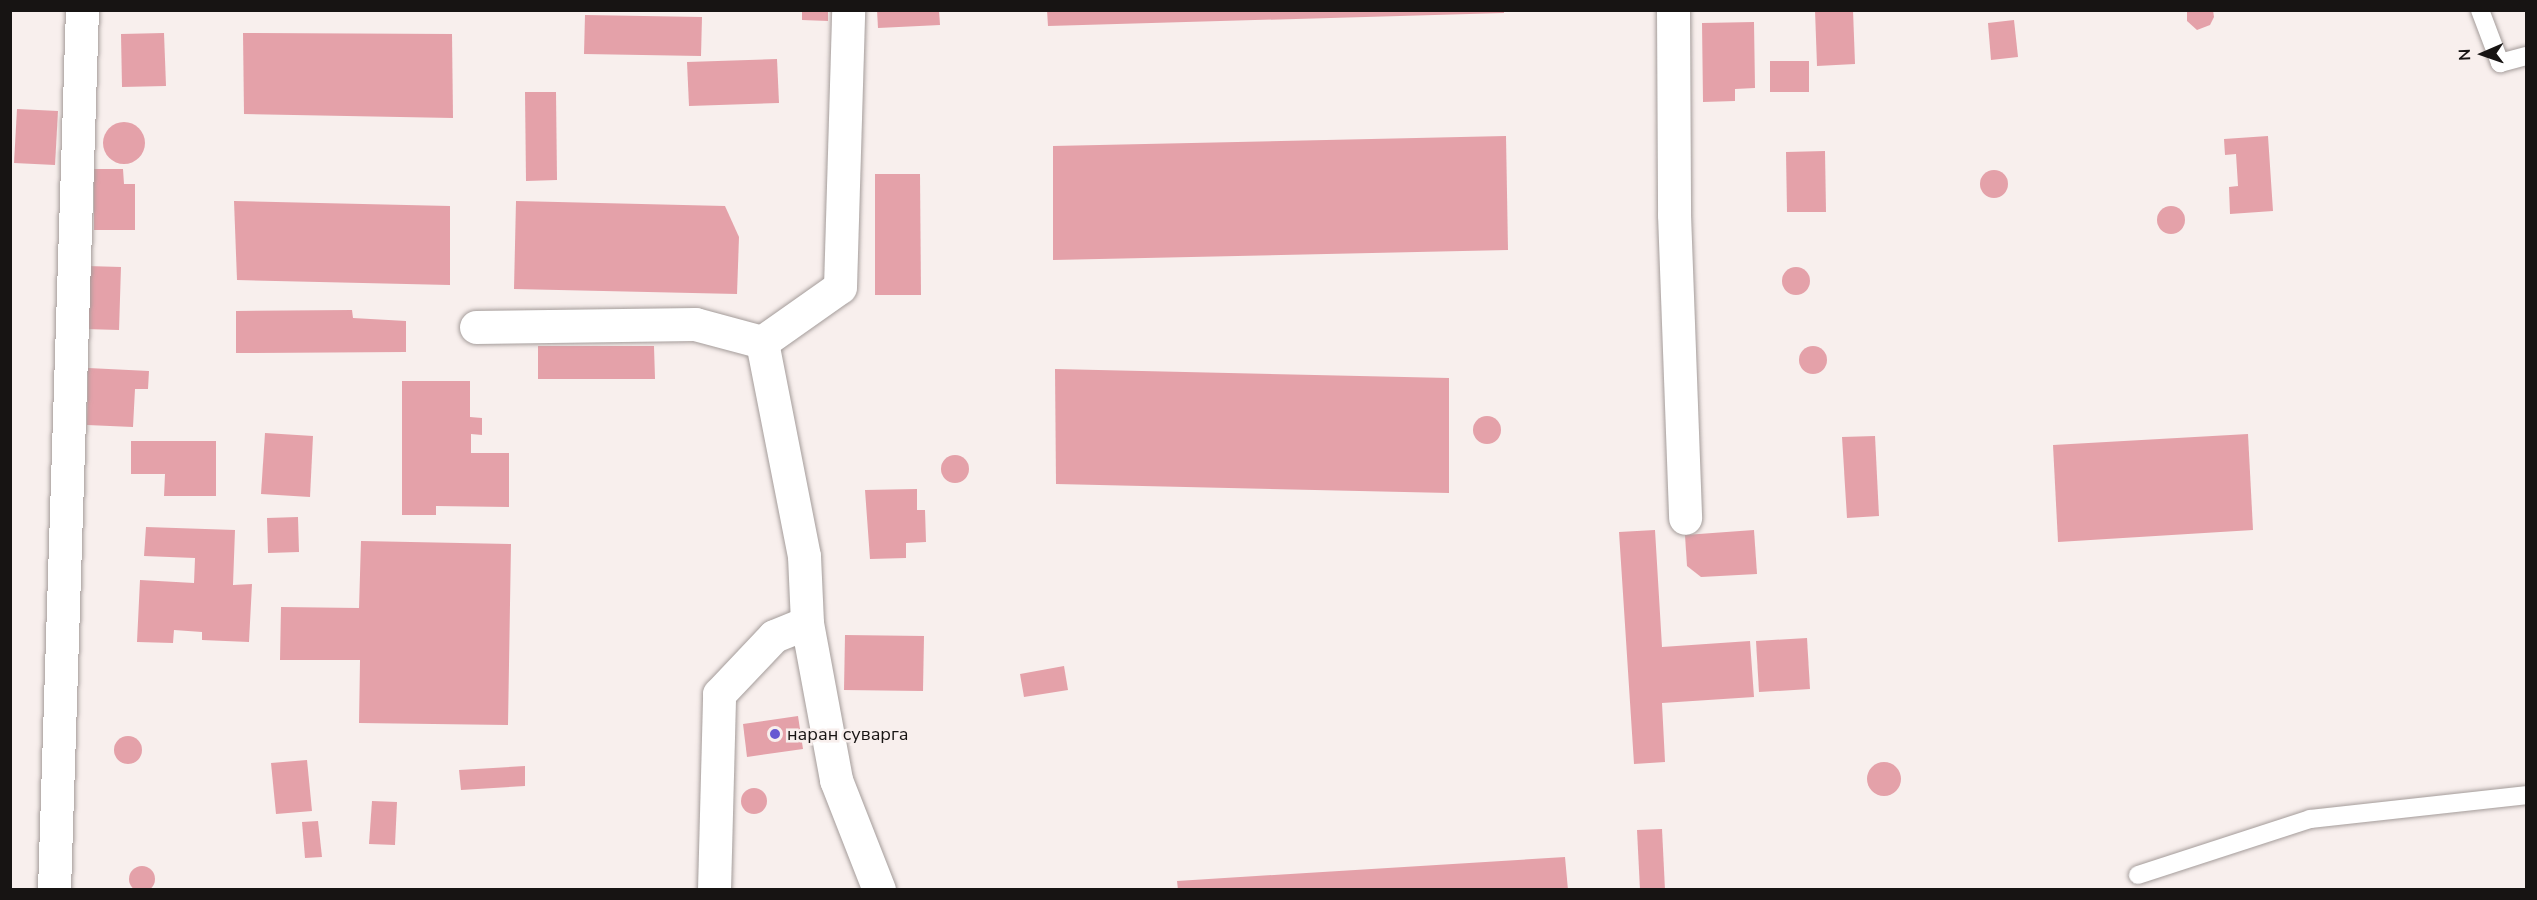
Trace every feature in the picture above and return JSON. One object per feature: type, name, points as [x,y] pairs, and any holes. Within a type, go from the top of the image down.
[{"type":"street","points":[[54,890],[82,10]]},
{"type":"street","points":[[476,327],[695,324],[762,342],[840,288],[848,10]]},
{"type":"street","points":[[1673,10],[1674,214],[1685,518]]},
{"type":"street","points":[[762,342],[804,556],[807,623],[836,780],[879,890]]},
{"type":"street","points":[[714,890],[718,694],[774,636],[807,623]]},
{"type":"lane","points":[[2481,10],[2500,63],[2526,56]]},
{"type":"lane","points":[[2138,875],[2310,819],[2526,795]]},
{"type":"building","points":[[802,10],[828,10],[828,21],[802,20]]},
{"type":"building","points":[[877,10],[939,10],[940,25],[878,28]]},
{"type":"building","points":[[1047,10],[1504,10],[1504,13],[1048,26]]},
{"type":"building","points":[[1815,10],[1853,10],[1855,64],[1817,66]]},
{"type":"building","points":[[2187,10],[2213,10],[2214,17],[2210,25],[2197,30],[2187,21]]},
{"type":"building","points":[[585,15],[702,17],[701,56],[584,54]]},
{"type":"building","points":[[2014,20],[2018,57],[1991,60],[1988,23]]},
{"type":"building","points":[[1754,22],[1755,88],[1735,89],[1735,101],[1703,102],[1702,23]]},
{"type":"building","points":[[164,33],[166,86],[122,87],[121,34]]},
{"type":"building","points":[[243,33],[452,34],[453,118],[244,114]]},
{"type":"building","points":[[777,59],[779,103],[689,106],[687,62]]},
{"type":"building","points":[[1770,61],[1809,61],[1809,92],[1770,92]]},
{"type":"building","points":[[525,92],[556,92],[557,180],[526,181]]},
{"type":"building","points":[[17,109],[58,111],[55,165],[14,163]]},
{"type":"building","points":[[124,122],[139,128],[145,143],[139,158],[124,164],[109,158],[103,143],[109,128]]},
{"type":"building","points":[[1506,136],[1508,250],[1053,260],[1053,146]]},
{"type":"building","points":[[2268,136],[2273,211],[2230,214],[2229,187],[2238,186],[2236,154],[2225,155],[2224,139]]},
{"type":"building","points":[[1825,151],[1826,212],[1787,212],[1786,152]]},
{"type":"building","points":[[94,169],[123,169],[124,184],[135,184],[135,230],[94,230]]},
{"type":"building","points":[[1994,170],[2004,174],[2008,184],[2004,194],[1994,198],[1984,194],[1980,184],[1984,174]]},
{"type":"building","points":[[875,174],[920,174],[921,295],[875,295]]},
{"type":"building","points":[[234,201],[450,206],[450,285],[237,280]]},
{"type":"building","points":[[516,201],[725,206],[739,237],[737,294],[514,289]]},
{"type":"building","points":[[2171,206],[2181,210],[2185,220],[2181,230],[2171,234],[2161,230],[2157,220],[2161,210]]},
{"type":"building","points":[[87,266],[121,267],[119,330],[85,329]]},
{"type":"building","points":[[1796,267],[1806,271],[1810,281],[1806,291],[1796,295],[1786,291],[1782,281],[1786,271]]},
{"type":"building","points":[[352,310],[353,318],[406,321],[406,352],[236,353],[236,311]]},
{"type":"building","points":[[538,346],[654,346],[655,379],[538,379]]},
{"type":"building","points":[[1813,346],[1823,350],[1827,360],[1823,370],[1813,374],[1803,370],[1799,360],[1803,350]]},
{"type":"building","points":[[88,368],[149,371],[148,389],[135,389],[133,427],[87,425]]},
{"type":"building","points":[[1055,369],[1449,378],[1449,493],[1056,484]]},
{"type":"building","points":[[402,381],[470,381],[470,417],[482,418],[482,435],[471,434],[471,453],[509,453],[509,507],[436,506],[436,515],[402,515]]},
{"type":"building","points":[[1487,416],[1497,420],[1501,430],[1497,440],[1487,444],[1477,440],[1473,430],[1477,420]]},
{"type":"building","points":[[265,433],[313,436],[310,497],[261,494]]},
{"type":"building","points":[[2248,434],[2253,530],[2058,542],[2053,445]]},
{"type":"building","points":[[1875,436],[1879,516],[1847,518],[1842,437]]},
{"type":"building","points":[[131,441],[216,441],[216,496],[164,496],[165,474],[131,474]]},
{"type":"building","points":[[955,455],[965,459],[969,469],[965,479],[955,483],[945,479],[941,469],[945,459]]},
{"type":"building","points":[[917,489],[917,510],[925,510],[926,542],[906,543],[906,558],[870,559],[865,490]]},
{"type":"building","points":[[298,517],[299,552],[268,553],[267,518]]},
{"type":"building","points":[[146,527],[235,530],[233,585],[252,584],[249,642],[202,640],[202,632],[174,630],[173,643],[137,642],[140,580],[194,583],[195,558],[144,556]]},
{"type":"building","points":[[1655,530],[1662,647],[1750,641],[1754,697],[1662,703],[1665,762],[1634,764],[1619,532]]},
{"type":"building","points":[[1754,530],[1757,574],[1701,577],[1687,566],[1685,535]]},
{"type":"building","points":[[361,541],[511,544],[508,725],[359,723],[360,660],[280,660],[281,607],[359,608]]},
{"type":"building","points":[[845,635],[924,636],[923,691],[844,690]]},
{"type":"building","points":[[1807,638],[1810,689],[1759,692],[1756,641]]},
{"type":"building","points":[[1064,666],[1068,690],[1024,697],[1020,674]]},
{"type":"building","points":[[798,716],[803,749],[747,757],[743,724]]},
{"type":"building","points":[[128,736],[138,740],[142,750],[138,760],[128,764],[118,760],[114,750],[118,740]]},
{"type":"building","points":[[307,760],[312,811],[276,814],[271,763]]},
{"type":"building","points":[[1884,762],[1896,767],[1901,779],[1896,791],[1884,796],[1872,791],[1867,779],[1872,767]]},
{"type":"building","points":[[525,766],[525,786],[461,790],[459,770]]},
{"type":"building","points":[[754,788],[763,792],[767,801],[763,810],[754,814],[745,810],[741,801],[745,792]]},
{"type":"building","points":[[372,801],[397,802],[395,845],[369,844]]},
{"type":"building","points":[[318,821],[322,857],[305,858],[302,822]]},
{"type":"building","points":[[1662,829],[1665,890],[1640,890],[1637,830]]},
{"type":"building","points":[[1565,857],[1568,890],[1178,890],[1177,881]]},
{"type":"building","points":[[142,866],[151,870],[155,879],[151,888],[142,892],[133,888],[129,879],[133,870]]},
{"type":"place","name":"наран суварга","points":[[775,734]]}]
